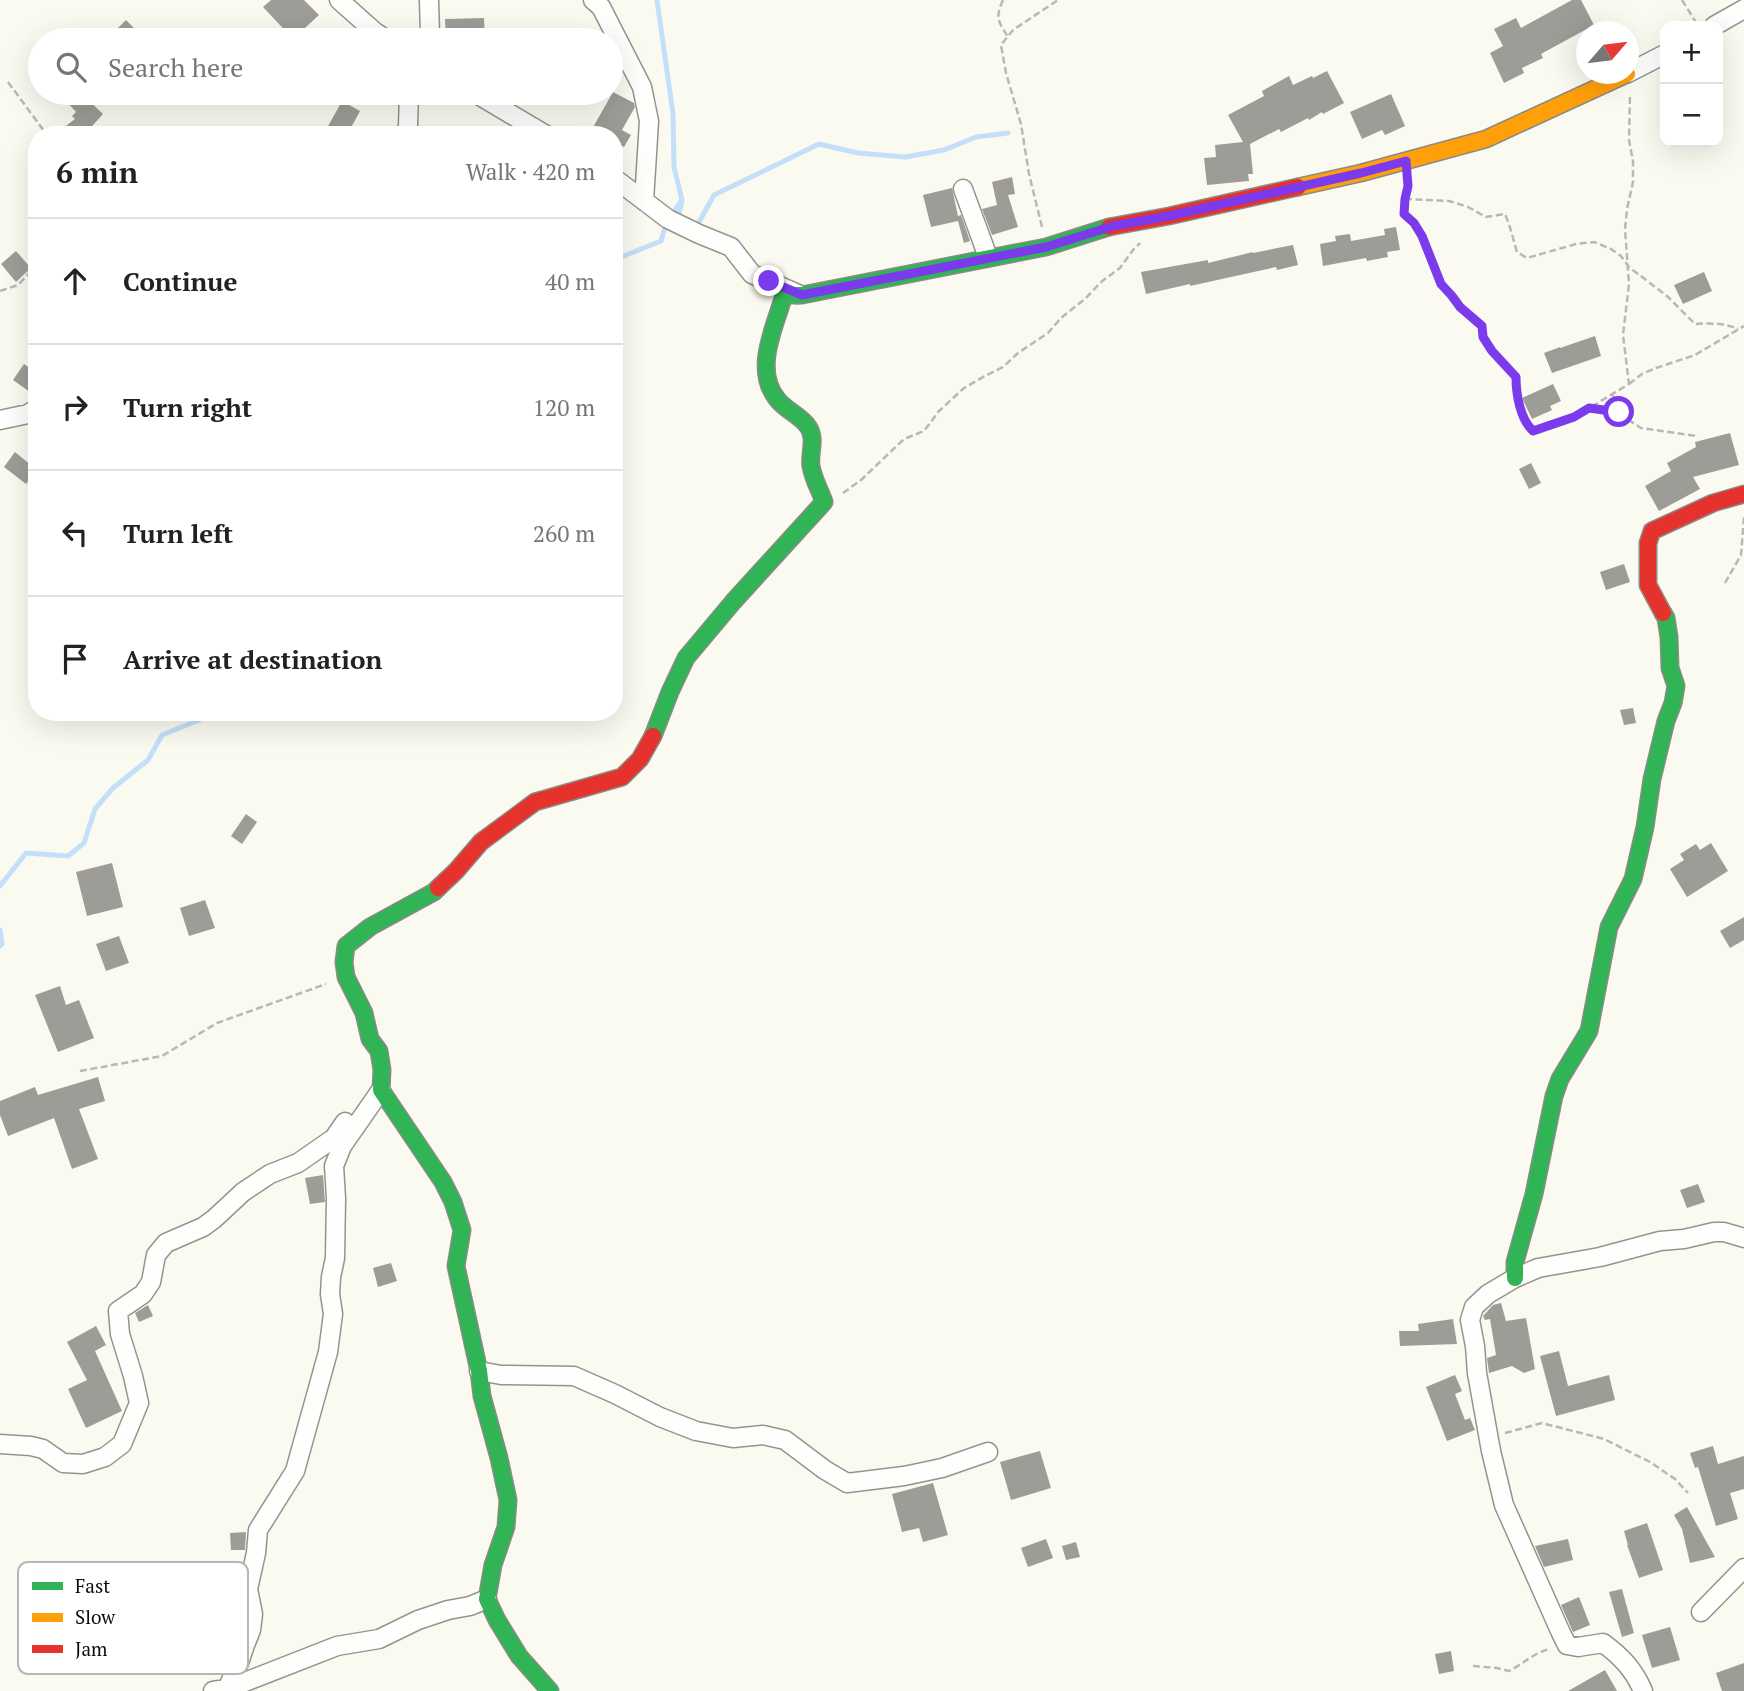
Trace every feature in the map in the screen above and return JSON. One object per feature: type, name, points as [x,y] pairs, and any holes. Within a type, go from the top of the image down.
[{"type":"street","points":[[339,0],[370,28]]},
{"type":"street","points":[[429,0],[430,28]]},
{"type":"street","points":[[593,0],[601,7],[612,28]]},
{"type":"street","points":[[1723,21],[1744,9]]},
{"type":"street","points":[[623,50],[642,87],[649,121],[644,201]]},
{"type":"street","points":[[1639,68],[1660,57]]},
{"type":"street","points":[[550,1691],[519,1656],[487,1599],[493,1565],[506,1527],[508,1500],[482,1396],[456,1266],[462,1230],[443,1182],[382,1090],[379,1051],[370,1039],[364,1013],[346,977],[346,946],[370,927],[434,892],[481,842],[535,802],[622,777],[640,759],[655,732],[686,658],[824,502],[810,464],[813,443],[811,432],[806,424],[781,404],[770,390],[766,377],[771,342],[784,295],[802,295],[1046,247],[1113,226],[1349,176],[1486,139],[1605,84]]},
{"type":"street","points":[[408,126],[409,105]]},
{"type":"street","points":[[495,105],[531,126]]},
{"type":"street","points":[[623,185],[668,219],[731,247],[752,274],[802,295]]},
{"type":"street","points":[[963,189],[988,257]]},
{"type":"street","points":[[0,421],[28,414]]},
{"type":"street","points":[[1515,1278],[1515,1262],[1534,1194],[1555,1096],[1560,1079],[1589,1031],[1603,947],[1609,927],[1633,879],[1652,779],[1673,703],[1676,686],[1670,668],[1668,628],[1666,618],[1648,585],[1648,543],[1652,531],[1713,503],[1744,494]]},
{"type":"street","points":[[0,1444],[31,1446],[43,1449],[63,1463],[83,1464],[105,1457],[122,1444],[139,1403],[120,1334],[118,1311],[144,1294],[151,1282],[156,1255],[166,1243],[183,1237],[214,1219],[243,1192],[270,1174],[298,1163],[334,1138],[360,1105],[382,1090]]},
{"type":"street","points":[[248,1637],[253,1614],[248,1588],[258,1530],[295,1471],[328,1352],[333,1314],[330,1294],[335,1247],[334,1166],[342,1146],[382,1090]]},
{"type":"street","points":[[1643,1691],[1620,1655],[1603,1643],[1578,1647],[1566,1645],[1504,1505],[1477,1373],[1470,1320],[1474,1307],[1488,1294],[1538,1268],[1703,1233],[1724,1232],[1744,1238]]},
{"type":"street","points":[[479,1371],[501,1375],[574,1376],[696,1431],[733,1438],[763,1435],[785,1440],[847,1483],[942,1468],[988,1452]]},
{"type":"street","points":[[1701,1612],[1744,1568]]},
{"type":"street","points":[[222,1690],[337,1646],[379,1639],[418,1620],[487,1599]]},
{"type":"street","points":[[222,1690],[232,1674]]},
{"type":"path","points":[[1003,0],[998,12],[998,22],[1008,37]]},
{"type":"path","points":[[1046,247],[1029,174],[1021,124],[1001,45],[1013,30],[1058,0]]},
{"type":"path","points":[[1682,0],[1696,21]]},
{"type":"path","points":[[8,82],[40,126]]},
{"type":"path","points":[[1629,84],[1629,140],[1633,182],[1625,229],[1629,284],[1623,335],[1629,384]]},
{"type":"path","points":[[1406,161],[1408,186],[1404,214],[1422,236],[1441,284],[1460,307],[1482,326],[1483,337],[1492,351],[1516,377],[1519,404],[1528,427],[1533,431],[1574,417],[1642,374],[1695,355],[1744,326]]},
{"type":"path","points":[[1405,199],[1449,201],[1486,217],[1505,214],[1517,252],[1527,258],[1576,244],[1594,242],[1621,256],[1629,267],[1667,296],[1695,324],[1712,323],[1738,329]]},
{"type":"path","points":[[824,502],[842,494],[861,480],[904,439],[924,431],[939,411],[964,388],[1003,367],[1018,353],[1048,333],[1061,318],[1119,268],[1140,243]]},
{"type":"path","points":[[0,291],[18,285],[28,274]]},
{"type":"path","points":[[1612,394],[1619,412],[1642,428],[1696,436]]},
{"type":"path","points":[[1589,408],[1619,412]]},
{"type":"path","points":[[1725,583],[1741,555],[1744,512]]},
{"type":"path","points":[[80,1070],[162,1056],[217,1023],[346,977]]},
{"type":"path","points":[[1489,1438],[1542,1423],[1604,1439],[1650,1462],[1675,1479],[1688,1493]]},
{"type":"path","points":[[1473,1666],[1509,1671],[1547,1649],[1555,1650],[1566,1645]]},
{"type":"building","points":[[271,0],[304,0],[319,15],[305,28],[283,28],[263,7]]},
{"type":"building","points":[[1572,0],[1581,0],[1592,21],[1576,21],[1576,35],[1541,54],[1543,58],[1522,68],[1524,73],[1504,83],[1490,53],[1503,46],[1494,29],[1516,18],[1521,28]]},
{"type":"building","points":[[484,18],[484,28],[445,28],[445,19]]},
{"type":"building","points":[[126,20],[134,28],[118,28]]},
{"type":"building","points":[[1327,71],[1344,103],[1281,132],[1279,129],[1250,144],[1253,174],[1248,174],[1249,181],[1207,185],[1204,158],[1216,157],[1215,145],[1243,142],[1228,115],[1264,96],[1262,91],[1289,76],[1293,85]]},
{"type":"building","points":[[1391,94],[1405,126],[1385,135],[1382,130],[1362,139],[1350,112]]},
{"type":"building","points":[[623,97],[634,103],[635,107],[623,128],[623,126],[594,126],[606,105],[623,105]]},
{"type":"building","points":[[70,105],[94,105],[103,114],[92,126],[66,126],[75,119],[72,116],[76,112]]},
{"type":"building","points":[[340,105],[349,105],[360,111],[352,126],[328,126]]},
{"type":"building","points":[[623,131],[631,135],[623,146]]},
{"type":"building","points":[[1012,177],[1015,194],[1008,195],[1018,227],[992,235],[982,209],[997,205],[992,182]]},
{"type":"building","points":[[952,188],[958,216],[961,215],[970,241],[964,243],[958,221],[931,227],[923,195]]},
{"type":"building","points":[[1396,227],[1400,250],[1387,252],[1388,257],[1323,266],[1320,244],[1336,241],[1335,236],[1350,234],[1351,241],[1385,235],[1384,229]]},
{"type":"building","points":[[1293,245],[1298,265],[1277,270],[1276,267],[1146,294],[1141,272],[1208,260],[1208,263]]},
{"type":"building","points":[[16,251],[28,265],[28,271],[16,282],[1,264]]},
{"type":"building","points":[[1704,272],[1712,291],[1683,304],[1674,285]]},
{"type":"building","points":[[1595,336],[1601,356],[1552,373],[1544,353]]},
{"type":"building","points":[[24,364],[28,367],[28,391],[13,380]]},
{"type":"building","points":[[1553,384],[1561,401],[1550,406],[1552,410],[1532,419],[1522,398]]},
{"type":"building","points":[[1730,433],[1739,465],[1693,477],[1700,489],[1659,511],[1645,486],[1671,471],[1667,463],[1696,447],[1695,442]]},
{"type":"building","points":[[15,452],[28,463],[28,481],[26,484],[4,467]]},
{"type":"building","points":[[1531,463],[1541,483],[1529,489],[1519,469]]},
{"type":"building","points":[[1624,564],[1630,582],[1606,590],[1600,572]]},
{"type":"building","points":[[1633,708],[1636,723],[1624,725],[1620,710]]},
{"type":"building","points":[[246,814],[257,822],[242,844],[231,836]]},
{"type":"building","points":[[1711,843],[1728,871],[1687,897],[1670,869],[1684,860],[1680,854],[1696,844],[1700,850]]},
{"type":"building","points":[[112,863],[123,907],[87,916],[76,872]]},
{"type":"building","points":[[205,900],[215,928],[189,936],[180,908]]},
{"type":"building","points":[[1744,917],[1744,940],[1730,948],[1720,931]]},
{"type":"building","points":[[119,936],[129,963],[106,971],[96,944]]},
{"type":"building","points":[[60,986],[66,1005],[79,1000],[94,1038],[58,1052],[35,995]]},
{"type":"building","points":[[98,1077],[105,1101],[79,1109],[98,1159],[72,1169],[54,1118],[8,1136],[0,1115],[0,1101],[35,1087],[38,1095]]},
{"type":"building","points":[[323,1175],[325,1202],[310,1204],[305,1178]]},
{"type":"building","points":[[1698,1184],[1705,1202],[1687,1208],[1680,1190]]},
{"type":"building","points":[[391,1263],[397,1281],[378,1287],[373,1268]]},
{"type":"building","points":[[1501,1303],[1506,1321],[1526,1318],[1535,1369],[1524,1373],[1512,1366],[1489,1373],[1487,1358],[1496,1355],[1490,1319],[1485,1320],[1483,1316],[1493,1305]]},
{"type":"building","points":[[148,1305],[153,1316],[139,1322],[135,1313]]},
{"type":"building","points":[[1453,1319],[1457,1344],[1400,1346],[1399,1331],[1419,1331],[1418,1324]]},
{"type":"building","points":[[96,1326],[106,1345],[95,1351],[122,1411],[86,1428],[68,1389],[87,1380],[67,1342]]},
{"type":"building","points":[[1559,1351],[1568,1386],[1609,1375],[1615,1400],[1556,1416],[1540,1356]]},
{"type":"building","points":[[1455,1375],[1462,1391],[1455,1394],[1465,1420],[1470,1418],[1475,1430],[1447,1441],[1426,1387]]},
{"type":"building","points":[[1713,1446],[1718,1464],[1744,1456],[1744,1489],[1730,1493],[1738,1519],[1716,1526],[1698,1467],[1695,1468],[1690,1453]]},
{"type":"building","points":[[1040,1451],[1051,1488],[1011,1500],[1000,1462]]},
{"type":"building","points":[[933,1483],[948,1535],[923,1542],[919,1528],[902,1532],[892,1494]]},
{"type":"building","points":[[1687,1507],[1715,1557],[1690,1563],[1682,1529],[1674,1515]]},
{"type":"building","points":[[1647,1523],[1663,1570],[1639,1578],[1624,1531]]},
{"type":"building","points":[[246,1532],[245,1550],[231,1550],[230,1533]]},
{"type":"building","points":[[1046,1539],[1053,1558],[1028,1567],[1021,1548]]},
{"type":"building","points":[[1568,1539],[1573,1560],[1544,1567],[1535,1546]]},
{"type":"building","points":[[1076,1542],[1080,1557],[1066,1560],[1062,1546]]},
{"type":"building","points":[[1622,1589],[1634,1633],[1622,1637],[1609,1592]]},
{"type":"building","points":[[1579,1597],[1590,1625],[1573,1632],[1561,1605]]},
{"type":"building","points":[[1670,1627],[1680,1660],[1652,1668],[1642,1635]]},
{"type":"building","points":[[1451,1651],[1454,1671],[1439,1674],[1435,1654]]},
{"type":"building","points":[[1744,1663],[1744,1691],[1722,1691],[1716,1673]]},
{"type":"building","points":[[1605,1670],[1617,1691],[1568,1691]]},
{"type":"waterway","points":[[657,0],[673,114],[674,167],[682,200],[671,215]]},
{"type":"waterway","points":[[695,225],[714,195],[819,144],[858,153],[905,157],[944,150],[976,137],[1008,133]]},
{"type":"waterway","points":[[678,218],[682,200]]},
{"type":"waterway","points":[[623,256],[661,241],[666,224]]},
{"type":"waterway","points":[[0,886],[26,853],[68,856],[84,843],[95,809],[113,788],[148,760],[162,735],[197,721]]},
{"type":"waterway","points":[[0,930],[0,946]]},
{"type":"traffic: fast","points":[[653,736],[686,658],[824,502],[812,471],[812,438],[809,428],[777,399],[767,375],[768,348],[784,295],[802,295],[1046,247],[1109,227]]},
{"type":"traffic: fast","points":[[1515,1278],[1515,1262],[1534,1194],[1554,1096],[1560,1079],[1589,1031],[1609,927],[1633,879],[1652,779],[1673,703],[1676,686],[1670,668],[1669,637],[1663,613]]},
{"type":"traffic: fast","points":[[438,888],[370,927],[346,946],[346,977],[364,1013],[370,1039],[379,1051],[381,1090],[443,1182],[462,1230],[456,1266],[482,1396],[508,1500],[506,1527],[493,1565],[487,1599],[519,1656],[550,1691]]},
{"type":"traffic: slow","points":[[1298,187],[1486,139],[1605,84]]},
{"type":"traffic: jam","points":[[1109,227],[1298,187]]},
{"type":"traffic: jam","points":[[1663,613],[1648,585],[1648,543],[1652,531],[1713,503],[1744,494]]},
{"type":"traffic: jam","points":[[438,888],[481,842],[535,802],[622,777],[640,759],[653,736]]},
{"type":"route","points":[[769,281],[802,295],[1046,247],[1113,226],[1169,216],[1406,161],[1408,186],[1404,214],[1422,236],[1441,284],[1460,307],[1482,326],[1483,337],[1492,351],[1516,377],[1519,404],[1528,427],[1533,431],[1541,429],[1574,417],[1589,408],[1619,412]]}]
